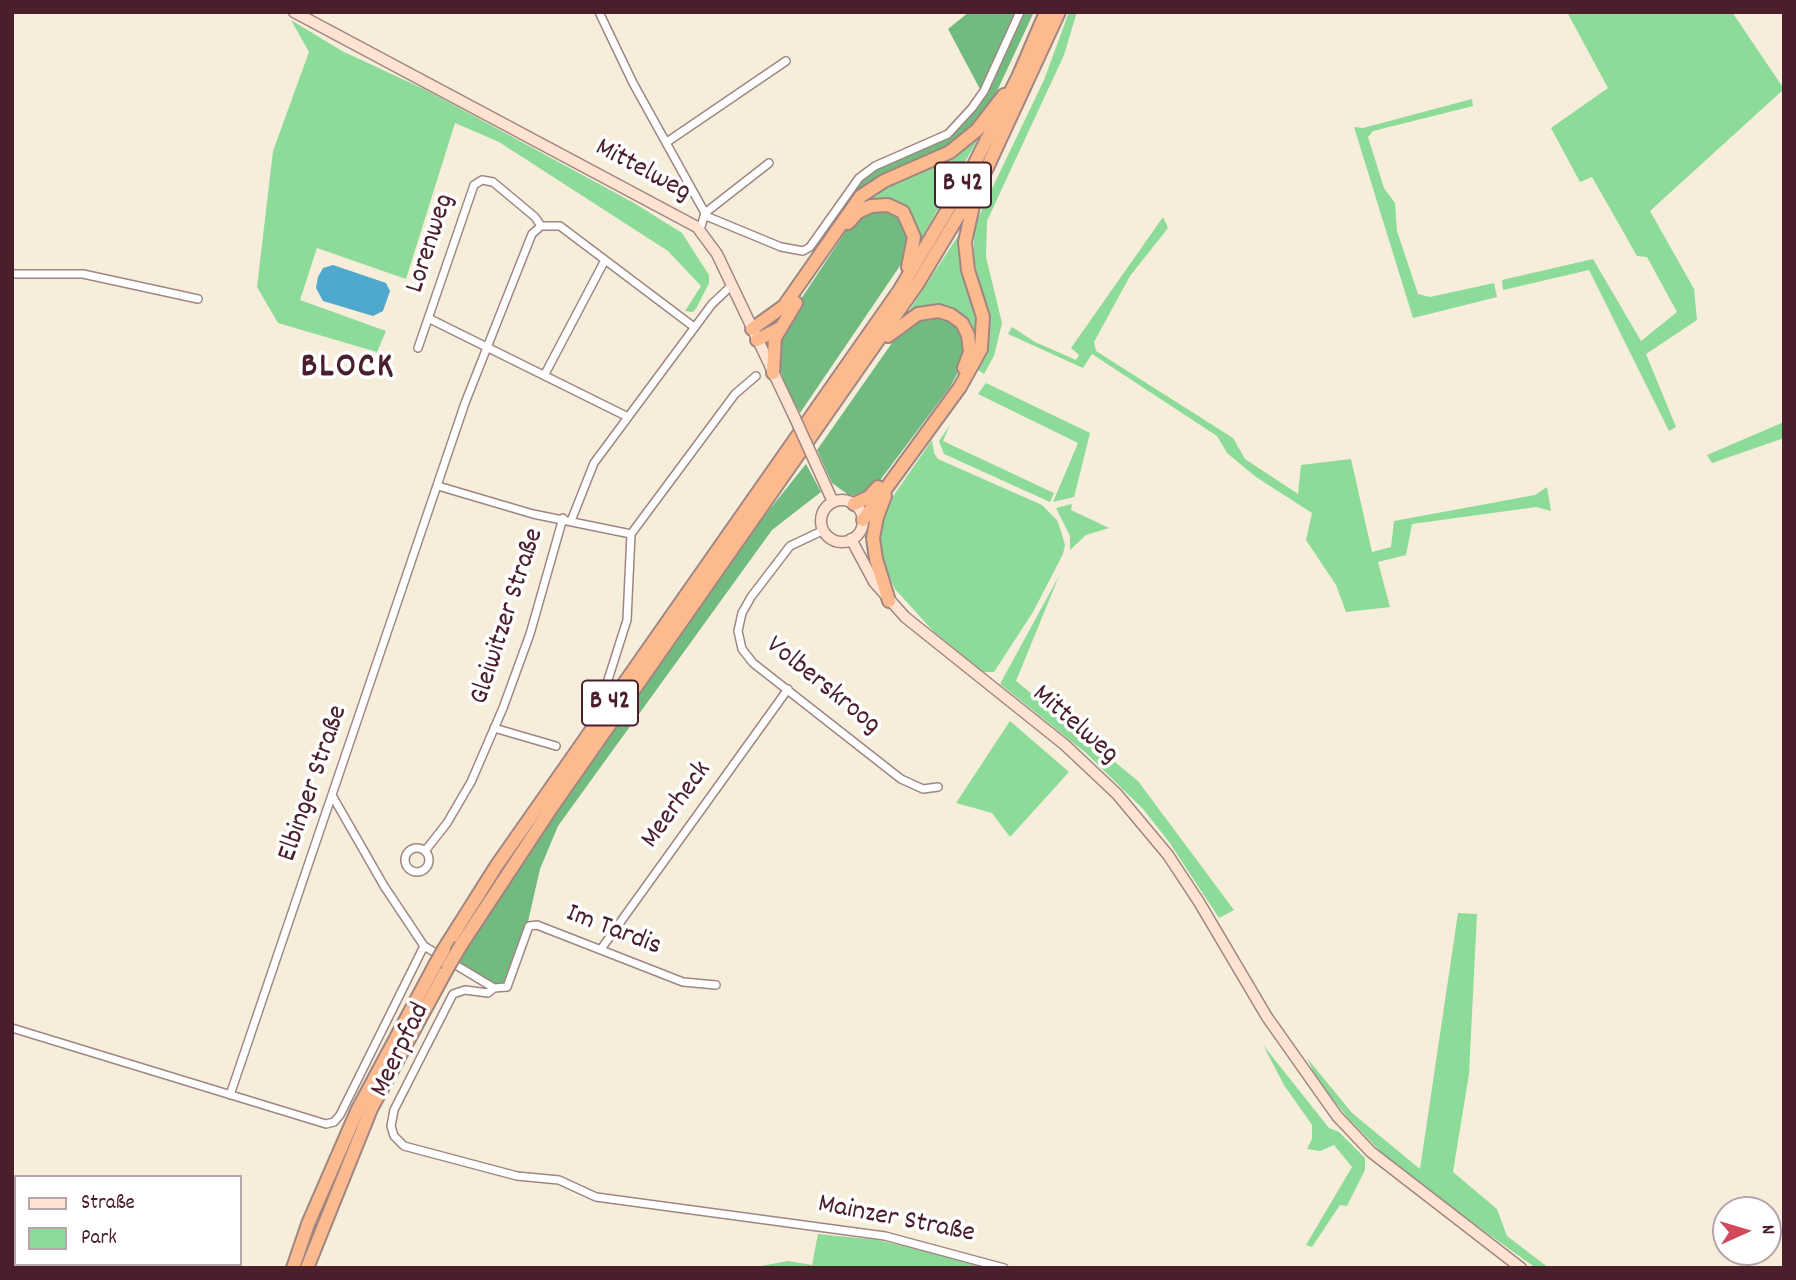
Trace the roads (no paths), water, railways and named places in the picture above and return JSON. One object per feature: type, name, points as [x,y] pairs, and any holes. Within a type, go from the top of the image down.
[{"type":"highway","name":"B 42","points":[[307,1268],[371,1109],[441,966],[444,949],[497,865],[899,291],[973,167],[1019,75],[1046,12]]},
{"type":"highway","name":"B 42","points":[[293,1268],[308,1224],[358,1109],[441,966],[461,945],[603,734],[925,272],[986,170],[1059,12]]},
{"type":"highway","points":[[755,334],[784,306],[861,196],[884,180],[950,152],[969,138],[1019,75]]},
{"type":"highway","points":[[863,520],[960,387],[981,349],[983,317],[968,270],[965,242],[969,215],[986,170]]},
{"type":"highway","points":[[773,373],[772,346],[778,329],[850,220],[871,206],[896,208],[912,227],[914,247],[899,291]]},
{"type":"highway","points":[[854,504],[873,493],[951,391],[968,360],[970,344],[965,329],[957,319],[932,311],[911,318],[874,348]]},
{"type":"highway","points":[[755,334],[778,329]]},
{"type":"highway","points":[[889,601],[878,569],[873,538],[879,510],[897,471]]},
{"type":"main road","name":"Mittelweg","points":[[294,12],[700,230],[717,254],[833,502]]},
{"type":"main road","points":[[844,500],[854,504],[863,520],[859,532],[851,539],[833,539],[824,530],[822,514],[833,502],[844,500]]},
{"type":"main road","name":"Mittelweg","points":[[851,539],[864,566],[889,601],[936,643],[1065,746],[1117,794],[1168,855],[1306,1077],[1371,1152],[1521,1268]]},
{"type":"street","points":[[600,12],[633,83],[705,214],[700,230]]},
{"type":"street","name":"Mittelweg","points":[[769,163],[705,214],[781,247],[803,251],[810,247],[859,178],[876,166],[948,134],[972,108],[984,91],[1020,12]]},
{"type":"street","points":[[667,142],[786,61]]},
{"type":"street","name":"Lorenweg","points":[[418,348],[474,185],[482,180],[493,182],[535,217],[541,226]]},
{"type":"street","points":[[541,226],[560,226],[694,327]]},
{"type":"street","name":"Elbinger Straße","points":[[230,1095],[487,346],[532,234],[541,226]]},
{"type":"street","points":[[545,374],[606,260]]},
{"type":"street","points":[[12,274],[83,274],[198,299]]},
{"type":"street","points":[[571,521],[594,463],[694,327],[732,285]]},
{"type":"street","name":"Lorenweg","points":[[430,319],[628,417]]},
{"type":"street","points":[[606,686],[627,620],[631,534],[734,394],[756,376]]},
{"type":"street","points":[[438,486],[533,514],[631,534]]},
{"type":"street","name":"Gleiwitzer Straße","points":[[425,851],[447,823],[465,792],[494,728],[530,634],[563,518]]},
{"type":"street","name":"Volberskroog","points":[[824,530],[790,547],[781,555],[742,612],[738,631],[742,649],[753,663],[901,779],[923,789],[938,787]]},
{"type":"street","name":"Meerheck","points":[[601,949],[788,688]]},
{"type":"street","name":"Gleiwitzer Straße","points":[[494,728],[556,746]]},
{"type":"street","points":[[332,797],[384,886],[424,946],[494,988]]},
{"type":"street","name":"Im Tardis","points":[[494,988],[507,987],[529,926],[537,925],[683,982],[716,985]]},
{"type":"street","name":"Meerpfad","points":[[12,1028],[326,1124],[334,1122],[424,946]]},
{"type":"street","name":"Meerpfad","points":[[494,988],[488,993],[465,990],[453,995],[394,1110],[391,1126],[400,1143],[517,1176],[559,1180],[596,1197],[653,1207],[778,1220]]},
{"type":"street","name":"Mainzer Straße","points":[[778,1220],[885,1236],[1004,1268]]},
{"type":"water","points":[[333,265],[386,283],[390,291],[383,311],[373,316],[323,301],[316,288],[318,277],[323,268]]},
{"type":"district","name":"BLOCK","points":[[348,370]]}]
